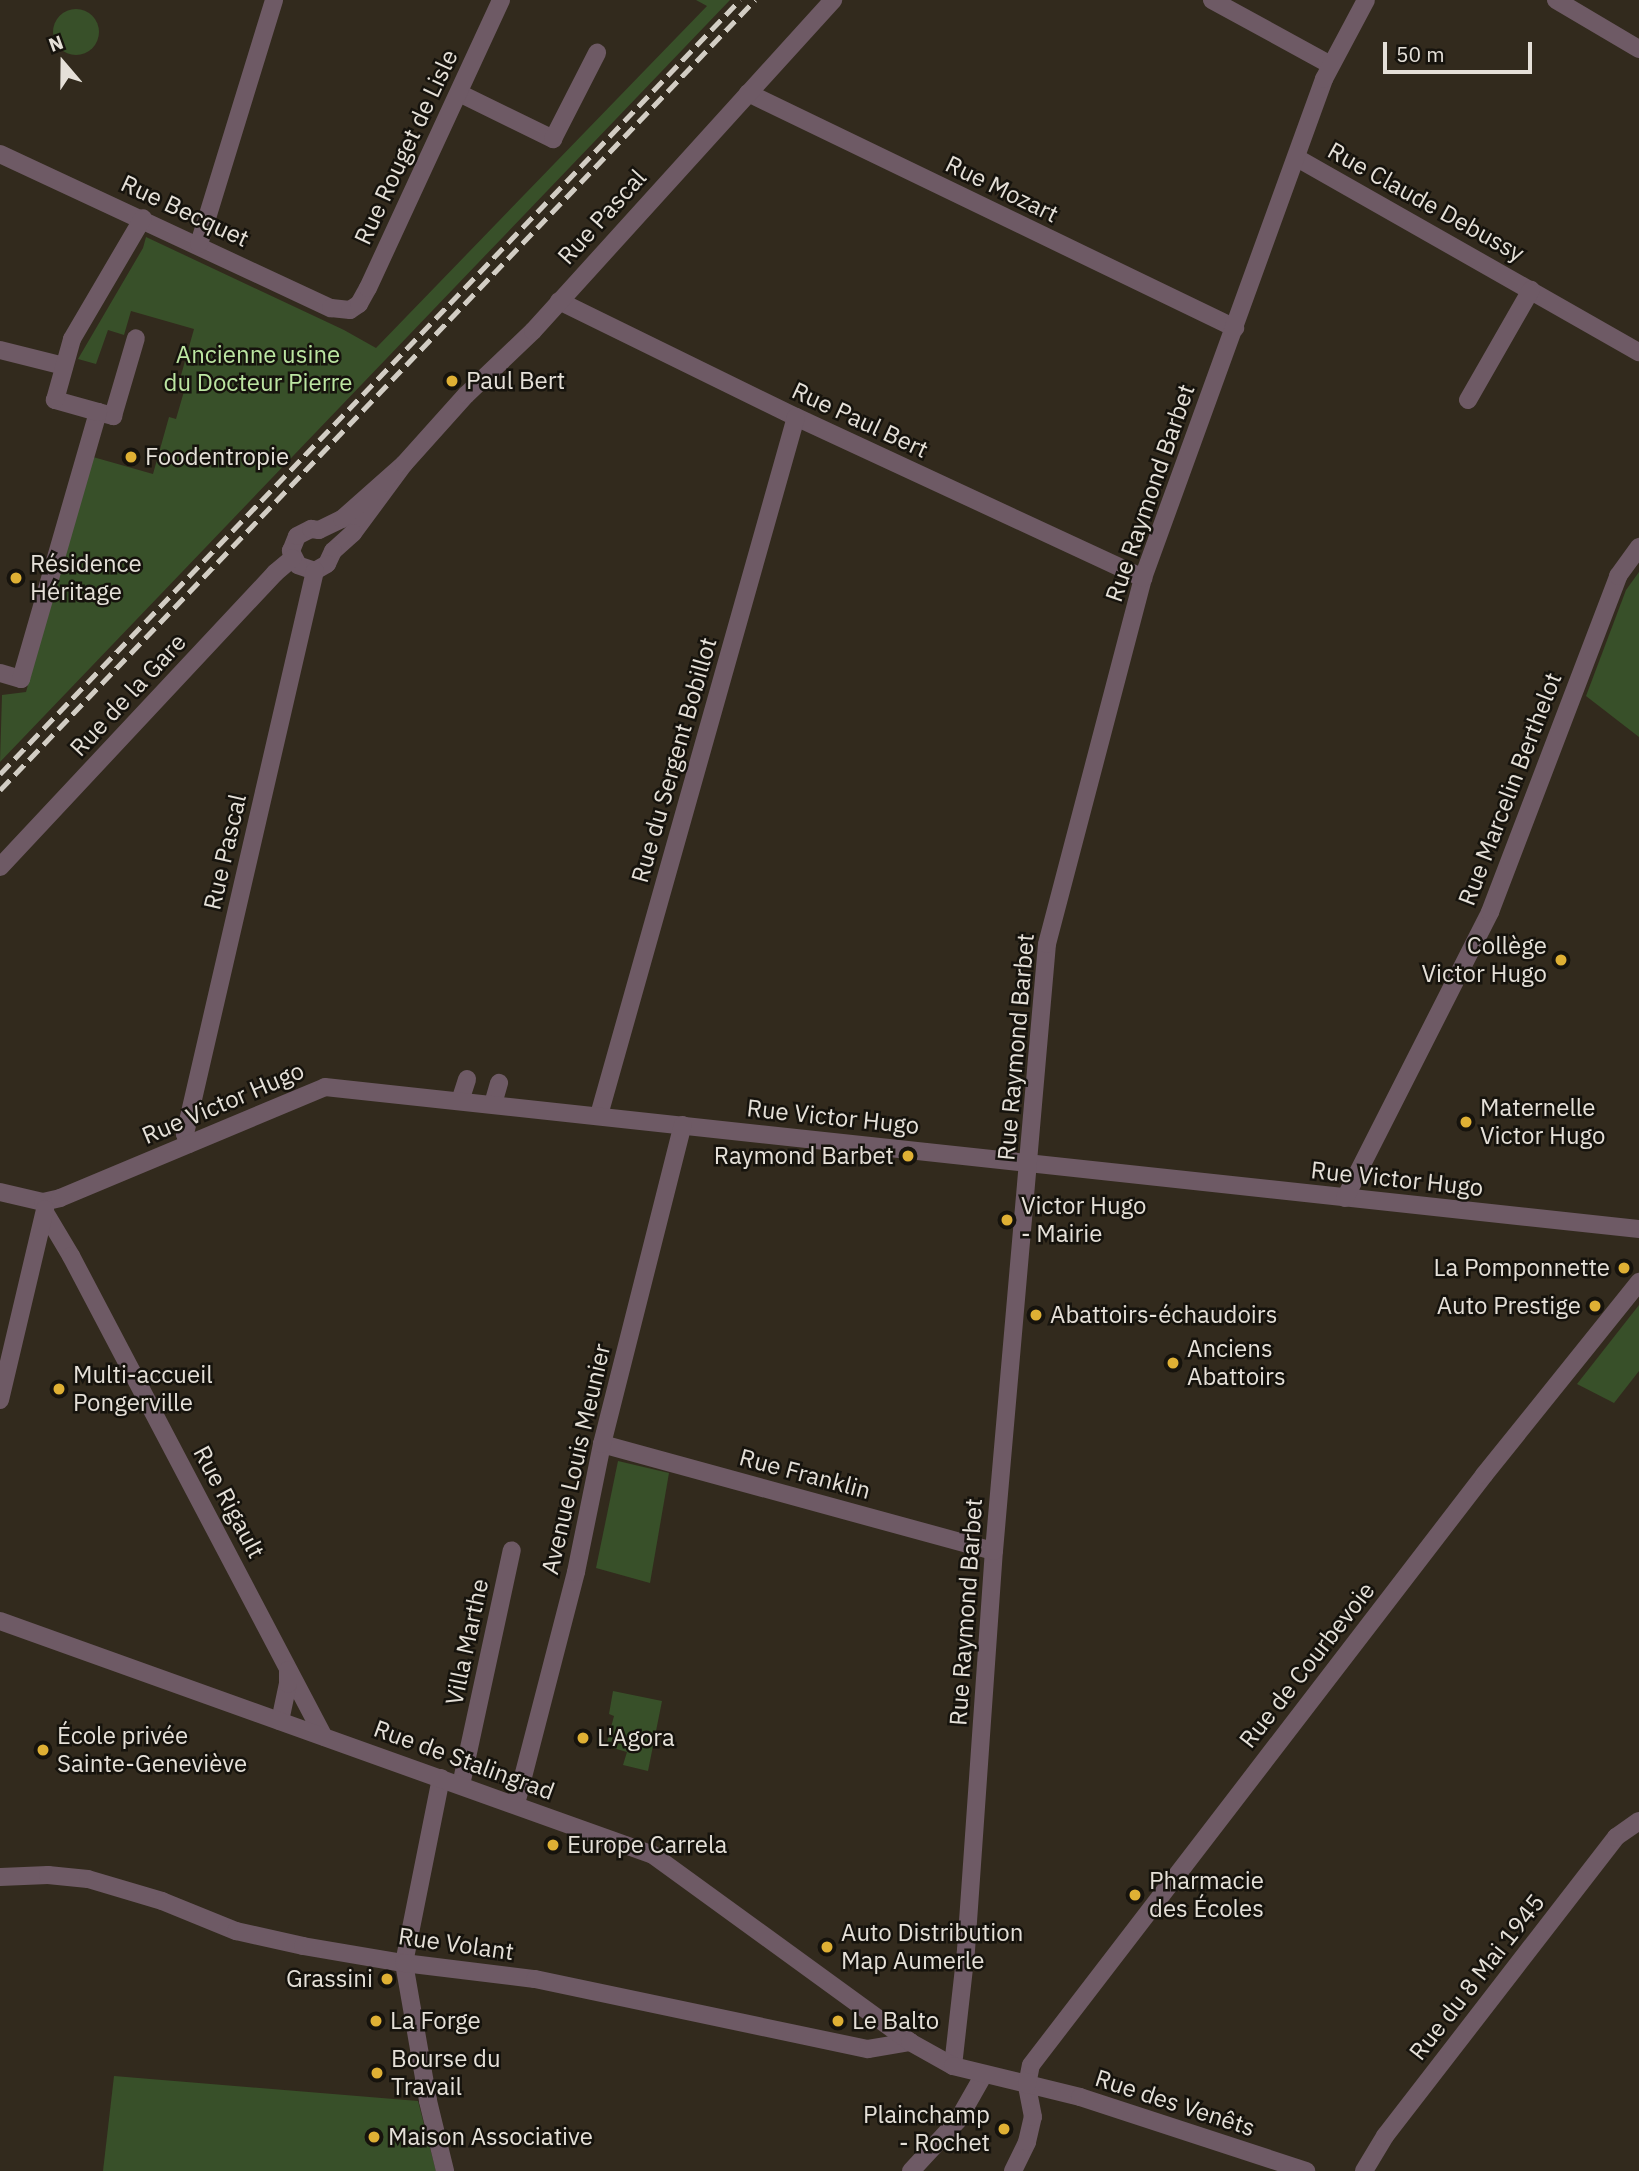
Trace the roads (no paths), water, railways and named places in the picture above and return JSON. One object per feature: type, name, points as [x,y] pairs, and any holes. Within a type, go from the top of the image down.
[{"type":"street","points":[[199,243],[274,0]]},
{"type":"street","name":"Rue Rouget de Lisle","points":[[350,310],[359,304],[368,288],[501,0]]},
{"type":"street","name":"Rue Pascal","points":[[293,558],[291,551],[297,536],[303,531],[320,530],[342,519],[404,464],[559,301],[833,0]]},
{"type":"street","points":[[1212,0],[1329,64]]},
{"type":"street","name":"Rue Raymond Barbet","points":[[953,2066],[966,1950],[994,1551],[1048,944],[1143,578],[1329,64],[1366,0]]},
{"type":"street","points":[[1556,0],[1639,48]]},
{"type":"street","points":[[458,93],[553,139],[597,52]]},
{"type":"street","name":"Rue Mozart","points":[[748,93],[1234,328]]},
{"type":"street","name":"Rue Becquet","points":[[0,154],[199,243],[331,308],[350,310]]},
{"type":"street","name":"Rue Claude Debussy","points":[[1297,158],[1639,352]]},
{"type":"street","points":[[136,338],[113,416],[55,400],[72,339],[142,218]]},
{"type":"street","name":"Rue Claude Debussy","points":[[1468,400],[1531,290]]},
{"type":"street","name":"Rue Paul Bert","points":[[559,301],[796,417],[1143,578]]},
{"type":"street","points":[[0,350],[64,366]]},
{"type":"street","points":[[0,673],[21,679],[98,412]]},
{"type":"street","name":"Rue du Sergent Bobillot","points":[[599,1115],[796,417]]},
{"type":"street","name":"Rue Pascal","points":[[189,1144],[185,1134],[315,570],[327,564],[333,551],[353,533],[404,464]]},
{"type":"street","points":[[320,530],[332,542],[333,551]]},
{"type":"street","name":"Rue Marcelin Berthelot","points":[[1345,1198],[1490,912],[1618,576],[1639,547]]},
{"type":"street","points":[[293,558],[303,569],[315,570]]},
{"type":"street","name":"Rue de la Gare","points":[[0,867],[293,558]]},
{"type":"street","points":[[460,1101],[467,1079]]},
{"type":"street","points":[[493,1104],[499,1083]]},
{"type":"street","name":"Rue Victor Hugo","points":[[45,1208],[60,1198],[325,1087],[1639,1230]]},
{"type":"street","name":"Avenue Louis Meunier","points":[[516,1804],[576,1572],[602,1444],[683,1125]]},
{"type":"street","points":[[0,1192],[45,1208],[0,1400]]},
{"type":"street","name":"Rue Rigault","points":[[45,1208],[324,1737]]},
{"type":"street","name":"Rue de Courbevoie","points":[[1027,2085],[1031,2065],[1484,1475],[1639,1282]]},
{"type":"street","name":"Rue Franklin","points":[[602,1444],[994,1551]]},
{"type":"street","name":"Villa Marthe","points":[[461,1785],[512,1550]]},
{"type":"street","name":"Rue de Stalingrad","points":[[0,1621],[653,1855],[910,2042],[953,2066]]},
{"type":"street","points":[[280,1721],[288,1684],[288,1667]]},
{"type":"street","points":[[441,1778],[404,1963],[428,2101],[444,2171]]},
{"type":"street","name":"Rue du 8 Mai 1945","points":[[1364,2171],[1385,2136],[1616,1837],[1639,1821]]},
{"type":"street","name":"Rue Volant","points":[[0,1877],[48,1875],[88,1879],[162,1901],[236,1931],[404,1963],[535,1979],[868,2049],[910,2042]]},
{"type":"street","name":"Rue des Venêts","points":[[953,2066],[984,2076],[1080,2097],[1307,2171]]},
{"type":"street","points":[[911,2171],[958,2120],[984,2076]]},
{"type":"street","points":[[1013,2171],[1027,2142],[1032,2117],[1027,2085]]},
{"type":"railway","points":[[0,774],[740,0]]},
{"type":"railway","points":[[0,790],[755,0]]},
{"type":"place","name":"Paul Bert","points":[[452,381]]},
{"type":"place","name":"Foodentropie","points":[[131,457]]},
{"type":"place","name":"Résidence Héritage","points":[[16,578]]},
{"type":"place","name":"Collège Victor Hugo","points":[[1561,960]]},
{"type":"place","name":"Maternelle Victor Hugo","points":[[1466,1122]]},
{"type":"place","name":"Raymond Barbet","points":[[908,1156]]},
{"type":"place","name":"Victor Hugo - Mairie","points":[[1007,1220]]},
{"type":"place","name":"La Pomponnette","points":[[1624,1268]]},
{"type":"place","name":"Auto Prestige","points":[[1595,1306]]},
{"type":"place","name":"Abattoirs-échaudoirs","points":[[1036,1315]]},
{"type":"place","name":"Anciens Abattoirs","points":[[1173,1363]]},
{"type":"place","name":"Multi-accueil Pongerville","points":[[59,1389]]},
{"type":"place","name":"L'Agora","points":[[583,1738]]},
{"type":"place","name":"École privée Sainte-Geneviève","points":[[43,1750]]},
{"type":"place","name":"Europe Carrela","points":[[553,1845]]},
{"type":"place","name":"Pharmacie des Écoles","points":[[1135,1895]]},
{"type":"place","name":"Auto Distribution Map Aumerle","points":[[827,1947]]},
{"type":"place","name":"Grassini","points":[[387,1979]]},
{"type":"place","name":"La Forge","points":[[376,2021]]},
{"type":"place","name":"Le Balto","points":[[838,2021]]},
{"type":"place","name":"Bourse du Travail","points":[[377,2073]]},
{"type":"place","name":"Plainchamp - Rochet","points":[[1004,2129]]},
{"type":"place","name":"Maison Associative","points":[[374,2137]]},
{"type":"park label","name":"Ancienne usine du Docteur Pierre","points":[[258,369]]}]
